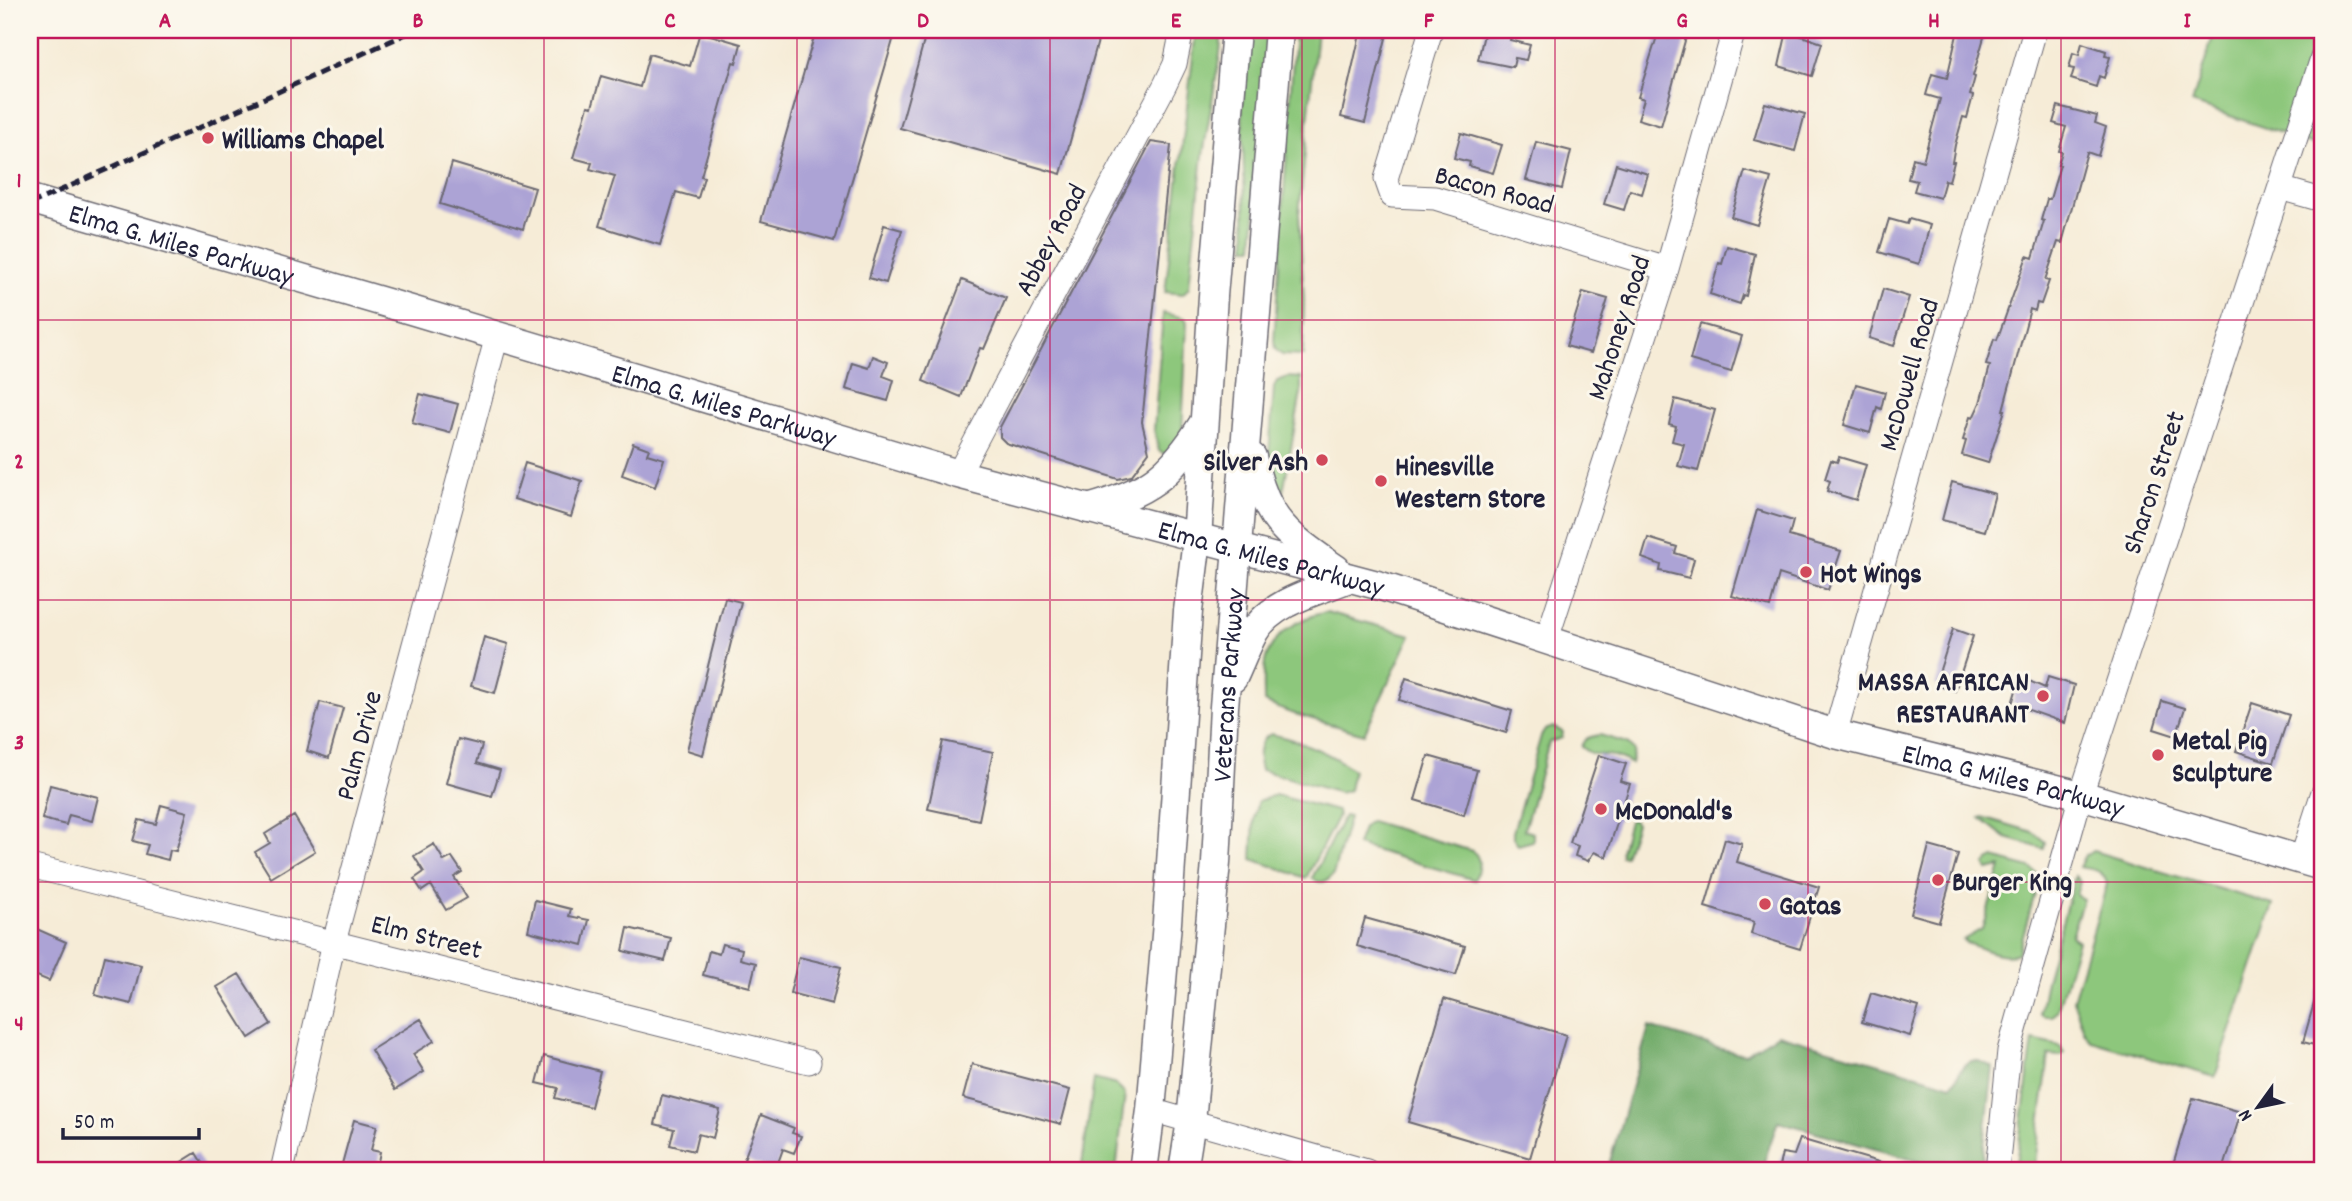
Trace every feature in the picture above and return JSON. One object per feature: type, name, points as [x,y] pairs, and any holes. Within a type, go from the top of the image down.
[{"type":"main road","name":"Veterans Parkway","points":[[1143,1171],[1151,1110],[1169,898],[1188,611],[1197,539],[1236,30]]},
{"type":"main road","name":"Veterans Parkway","points":[[1183,1171],[1191,1121],[1216,863],[1226,693],[1279,30]]},
{"type":"main road","name":"Elma G. Miles Parkway","points":[[30,199],[958,474],[1424,600]]},
{"type":"main road","points":[[1088,509],[1118,500],[1156,482],[1187,451],[1205,422]]},
{"type":"main road","points":[[1247,440],[1259,483],[1275,517],[1300,542],[1349,578]]},
{"type":"main road","points":[[1226,693],[1255,630],[1271,613],[1349,578]]},
{"type":"main road","name":"Elma G Miles Parkway","points":[[1424,600],[1835,734],[2081,795],[2312,863]]},
{"type":"street","name":"Abbey Road","points":[[958,474],[1165,85],[1175,64],[1182,30]]},
{"type":"street","name":"Bacon Road","points":[[1431,30],[1386,179],[1392,196],[1435,198],[1667,269]]},
{"type":"street","name":"Mahoney Road","points":[[1547,639],[1667,269],[1734,30]]},
{"type":"street","name":"McDowell Road","points":[[1835,734],[2035,30]]},
{"type":"street","name":"Sharon Street","points":[[1997,1171],[2009,1051],[2081,795],[2322,58]]},
{"type":"street","points":[[2280,188],[2322,200]]},
{"type":"street","name":"Palm Drive","points":[[282,1171],[334,942],[497,336]]},
{"type":"street","points":[[2312,863],[2322,794]]},
{"type":"street","name":"Elm Street","points":[[30,866],[809,1062]]},
{"type":"street","points":[[1151,1110],[1367,1171]]},
{"type":"green space","points":[[1196,30],[1222,30],[1203,155],[1189,287],[1183,294],[1165,292]]},
{"type":"green space","points":[[1249,30],[1269,30],[1253,247],[1246,247],[1242,105]]},
{"type":"green space","points":[[1295,30],[1317,30],[1299,214],[1304,300],[1303,356],[1282,355],[1275,349],[1274,341]]},
{"type":"green space","points":[[2215,30],[2322,30],[2322,120],[2315,145],[2192,103]]},
{"type":"green space","points":[[1163,313],[1185,318],[1187,322],[1182,435],[1171,457],[1159,451],[1154,430]]},
{"type":"green space","points":[[1288,377],[1301,378],[1301,393],[1281,503],[1270,487],[1269,453],[1274,387],[1277,381]]},
{"type":"green space","points":[[1327,612],[1411,635],[1364,734],[1288,712],[1264,702],[1265,662],[1274,643],[1288,628]]},
{"type":"green space","points":[[1553,727],[1563,732],[1562,738],[1549,742],[1524,830],[1533,833],[1533,841],[1518,845],[1513,838],[1513,832],[1541,736],[1545,730]]},
{"type":"green space","points":[[1271,734],[1314,748],[1353,770],[1349,790],[1340,793],[1261,770],[1259,749],[1263,740]]},
{"type":"green space","points":[[1600,735],[1627,743],[1634,751],[1631,764],[1617,757],[1592,753],[1581,747],[1586,739]]},
{"type":"green space","points":[[1275,795],[1337,811],[1338,816],[1306,878],[1252,859],[1254,817],[1258,801]]},
{"type":"green space","points":[[1344,816],[1349,817],[1333,875],[1320,882],[1312,878]]},
{"type":"green space","points":[[1980,818],[2033,832],[2045,842],[2044,849],[2006,838]]},
{"type":"green space","points":[[1632,819],[1636,824],[1625,856],[1621,856],[1629,821]]},
{"type":"green space","points":[[1370,821],[1472,851],[1479,860],[1475,880],[1357,845],[1363,828]]},
{"type":"green space","points":[[2093,851],[2273,905],[2215,1077],[2091,1041],[2084,1031],[2073,1000],[2107,884],[2100,872],[2079,867],[2085,856]]},
{"type":"green space","points":[[1993,858],[2030,868],[2040,876],[2018,953],[2005,955],[1992,952],[1963,940],[1982,929],[2001,867],[1988,870],[1985,864]]},
{"type":"green space","points":[[2075,876],[2080,882],[2076,895],[2083,899],[2071,936],[2078,941],[2057,1011],[2052,1016],[2044,1016],[2040,1013],[2046,980]]},
{"type":"green space","points":[[1649,1027],[1745,1054],[1778,1034],[1952,1085],[1968,1063],[1985,1063],[1993,1068],[1981,1171],[1951,1171],[1778,1121],[1761,1171],[1607,1171]]},
{"type":"green space","points":[[2033,1040],[2060,1046],[2064,1053],[2060,1056],[2049,1055],[2034,1171],[2015,1171]]},
{"type":"green space","points":[[1094,1079],[1116,1085],[1125,1094],[1116,1171],[1081,1171]]},
{"type":"building","points":[[816,30],[896,30],[834,241],[761,221]]},
{"type":"building","points":[[927,30],[1101,30],[1061,174],[900,128]]},
{"type":"building","points":[[1361,30],[1388,30],[1365,123],[1341,117]]},
{"type":"building","points":[[1485,30],[1512,30],[1510,40],[1530,45],[1526,60],[1515,58],[1513,67],[1478,60]]},
{"type":"building","points":[[1659,30],[1688,30],[1661,126],[1638,119],[1644,99],[1638,97]]},
{"type":"building","points":[[1958,30],[1986,30],[1973,76],[1975,77],[1970,95],[1973,96],[1967,118],[1963,117],[1949,181],[1945,180],[1940,198],[1914,191],[1917,181],[1908,179],[1913,158],[1923,161],[1940,99],[1926,95],[1932,74],[1947,78]]},
{"type":"building","points":[[1787,31],[1822,43],[1812,76],[1779,66]]},
{"type":"building","points":[[700,32],[741,44],[736,63],[733,62],[701,176],[704,177],[698,198],[676,192],[660,245],[599,226],[615,176],[590,169],[592,163],[573,158],[588,106],[592,107],[601,76],[640,87],[649,54],[690,66]]},
{"type":"building","points":[[2082,43],[2106,51],[2105,56],[2110,57],[2104,78],[2099,76],[2096,87],[2071,79],[2074,69],[2069,68],[2073,53],[2079,55]]},
{"type":"building","points":[[1765,103],[1805,114],[1795,151],[1754,140]]},
{"type":"building","points":[[2058,106],[2097,116],[2095,123],[2106,127],[2098,156],[2087,152],[2062,243],[2058,242],[2045,280],[2049,281],[2041,304],[2037,303],[2035,311],[2030,309],[2005,410],[1988,463],[1962,455],[1966,441],[1963,440],[1970,417],[1973,418],[1980,403],[1990,366],[1986,365],[1994,339],[1997,340],[2027,256],[2033,258],[2044,221],[2041,220],[2047,199],[2050,199],[2060,165],[2062,152],[2059,151],[2066,127],[2053,123]]},
{"type":"building","points":[[1461,133],[1502,145],[1493,173],[1454,158]]},
{"type":"building","points":[[1151,142],[1171,145],[1142,422],[1149,452],[1131,476],[1118,479],[1006,443],[1000,437],[1000,427]]},
{"type":"building","points":[[1536,142],[1571,151],[1562,189],[1526,180]]},
{"type":"building","points":[[452,163],[535,188],[523,229],[440,204]]},
{"type":"building","points":[[1616,164],[1648,174],[1642,194],[1630,190],[1624,210],[1604,204]]},
{"type":"building","points":[[1745,171],[1771,178],[1757,225],[1731,217]]},
{"type":"building","points":[[1889,219],[1907,224],[1909,219],[1930,225],[1919,264],[1879,252]]},
{"type":"building","points":[[884,225],[902,230],[886,283],[869,278]]},
{"type":"building","points":[[1727,246],[1755,254],[1746,296],[1743,295],[1740,304],[1710,294]]},
{"type":"building","points":[[962,280],[1006,298],[984,349],[980,348],[961,397],[923,381]]},
{"type":"building","points":[[1883,289],[1909,297],[1894,346],[1869,338]]},
{"type":"building","points":[[1583,292],[1608,299],[1591,353],[1566,346]]},
{"type":"building","points":[[1700,324],[1742,336],[1731,372],[1690,360]]},
{"type":"building","points":[[873,356],[888,362],[883,376],[894,380],[888,401],[846,389],[853,363],[869,368]]},
{"type":"building","points":[[1856,384],[1885,392],[1881,409],[1877,407],[1870,433],[1844,425]]},
{"type":"building","points":[[420,394],[458,404],[450,433],[412,423]]},
{"type":"building","points":[[1675,399],[1715,410],[1698,471],[1678,466],[1684,444],[1672,441],[1676,426],[1669,424]]},
{"type":"building","points":[[633,443],[649,449],[647,454],[664,459],[655,487],[622,475]]},
{"type":"building","points":[[1839,457],[1866,465],[1856,500],[1827,491],[1830,481],[1825,479],[1831,460],[1837,462]]},
{"type":"building","points":[[525,463],[582,481],[571,517],[514,499]]},
{"type":"building","points":[[1952,482],[1995,494],[1985,531],[1942,520]]},
{"type":"building","points":[[1757,510],[1793,521],[1789,536],[1841,551],[1828,590],[1779,574],[1770,607],[1732,596]]},
{"type":"building","points":[[1648,538],[1677,547],[1675,553],[1694,559],[1689,578],[1660,571],[1661,565],[1642,558]]},
{"type":"building","points":[[725,598],[741,602],[703,755],[687,750]]},
{"type":"building","points":[[1953,629],[1973,636],[1955,691],[1935,685]]},
{"type":"building","points":[[484,637],[508,644],[495,693],[471,686]]},
{"type":"building","name":"MASSA AFRICAN RESTAURANT","points":[[2020,677],[2045,688],[2048,677],[2074,685],[2065,723],[2012,704]]},
{"type":"building","points":[[1406,678],[1512,711],[1506,733],[1399,700]]},
{"type":"building","points":[[2162,701],[2185,708],[2176,736],[2154,729]]},
{"type":"building","points":[[320,702],[343,708],[329,758],[307,751]]},
{"type":"building","points":[[2252,703],[2289,715],[2273,763],[2236,751]]},
{"type":"building","points":[[458,739],[482,745],[477,763],[500,770],[492,796],[446,783]]},
{"type":"building","points":[[943,741],[993,752],[979,820],[928,809]]},
{"type":"building","points":[[1599,755],[1626,764],[1620,781],[1630,784],[1606,857],[1594,852],[1588,861],[1575,856],[1578,846],[1570,843]]},
{"type":"building","points":[[1428,756],[1477,770],[1464,815],[1415,800]]},
{"type":"building","points":[[50,785],[98,797],[92,821],[69,815],[66,825],[42,819]]},
{"type":"building","points":[[161,805],[187,812],[176,851],[170,850],[168,860],[145,854],[148,845],[133,841],[139,820],[156,824]]},
{"type":"building","points":[[294,816],[315,851],[271,878],[255,852],[270,843],[265,834]]},
{"type":"building","points":[[1725,839],[1742,844],[1737,862],[1819,887],[1800,949],[1751,934],[1754,922],[1705,907]]},
{"type":"building","points":[[434,844],[444,861],[452,857],[462,872],[454,877],[467,898],[446,910],[431,885],[422,891],[414,879],[424,872],[414,856]]},
{"type":"building","points":[[1929,846],[1958,854],[1939,922],[1911,914]]},
{"type":"building","points":[[535,900],[571,909],[569,916],[589,920],[583,945],[528,931]]},
{"type":"building","points":[[1365,918],[1465,946],[1456,975],[1357,946]]},
{"type":"building","points":[[30,926],[66,942],[49,981],[30,973]]},
{"type":"building","points":[[628,928],[671,938],[665,961],[623,951]]},
{"type":"building","points":[[722,944],[742,949],[740,959],[756,963],[750,987],[703,975],[709,951],[719,954]]},
{"type":"building","points":[[105,956],[141,965],[131,1004],[95,995]]},
{"type":"building","points":[[799,957],[841,967],[832,1004],[790,993]]},
{"type":"building","points":[[239,974],[271,1024],[249,1038],[217,987]]},
{"type":"building","points":[[2318,989],[2322,989],[2322,1047],[2303,1042]]},
{"type":"building","points":[[1871,993],[1919,1007],[1910,1036],[1862,1022]]},
{"type":"building","points":[[1444,999],[1566,1035],[1530,1158],[1408,1122]]},
{"type":"building","points":[[421,1019],[434,1041],[413,1054],[424,1072],[395,1090],[371,1050]]},
{"type":"building","points":[[544,1056],[600,1071],[591,1107],[555,1098],[558,1088],[537,1083]]},
{"type":"building","points":[[972,1064],[1070,1090],[1061,1124],[963,1098]]},
{"type":"building","points":[[662,1095],[720,1110],[713,1138],[698,1134],[694,1151],[670,1145],[674,1129],[655,1124]]},
{"type":"building","points":[[2193,1098],[2241,1112],[2223,1171],[2171,1171]]},
{"type":"building","points":[[761,1115],[794,1128],[792,1133],[801,1136],[794,1153],[783,1149],[775,1171],[744,1159]]},
{"type":"building","points":[[354,1120],[377,1126],[371,1150],[380,1152],[376,1171],[342,1164]]},
{"type":"building","points":[[1800,1139],[1896,1167],[1896,1171],[1778,1171],[1782,1153],[1794,1155]]},
{"type":"building","points":[[196,1153],[207,1171],[167,1171]]},
{"type":"railway","points":[[30,199],[37,201],[415,30]]},
{"type":"place","name":"Williams Chapel","points":[[208,138]]},
{"type":"place","name":"Silver Ash","points":[[1322,460]]},
{"type":"place","name":"Hinesville Western Store","points":[[1381,481]]},
{"type":"place","name":"Hot Wings","points":[[1806,572]]},
{"type":"place","name":"MASSA AFRICAN RESTAURANT","points":[[2043,696]]},
{"type":"place","name":"Metal Pig Sculpture","points":[[2158,755]]},
{"type":"place","name":"McDonald's","points":[[1601,809]]},
{"type":"place","name":"Burger King","points":[[1938,880]]},
{"type":"place","name":"Gatas","points":[[1765,904]]}]
